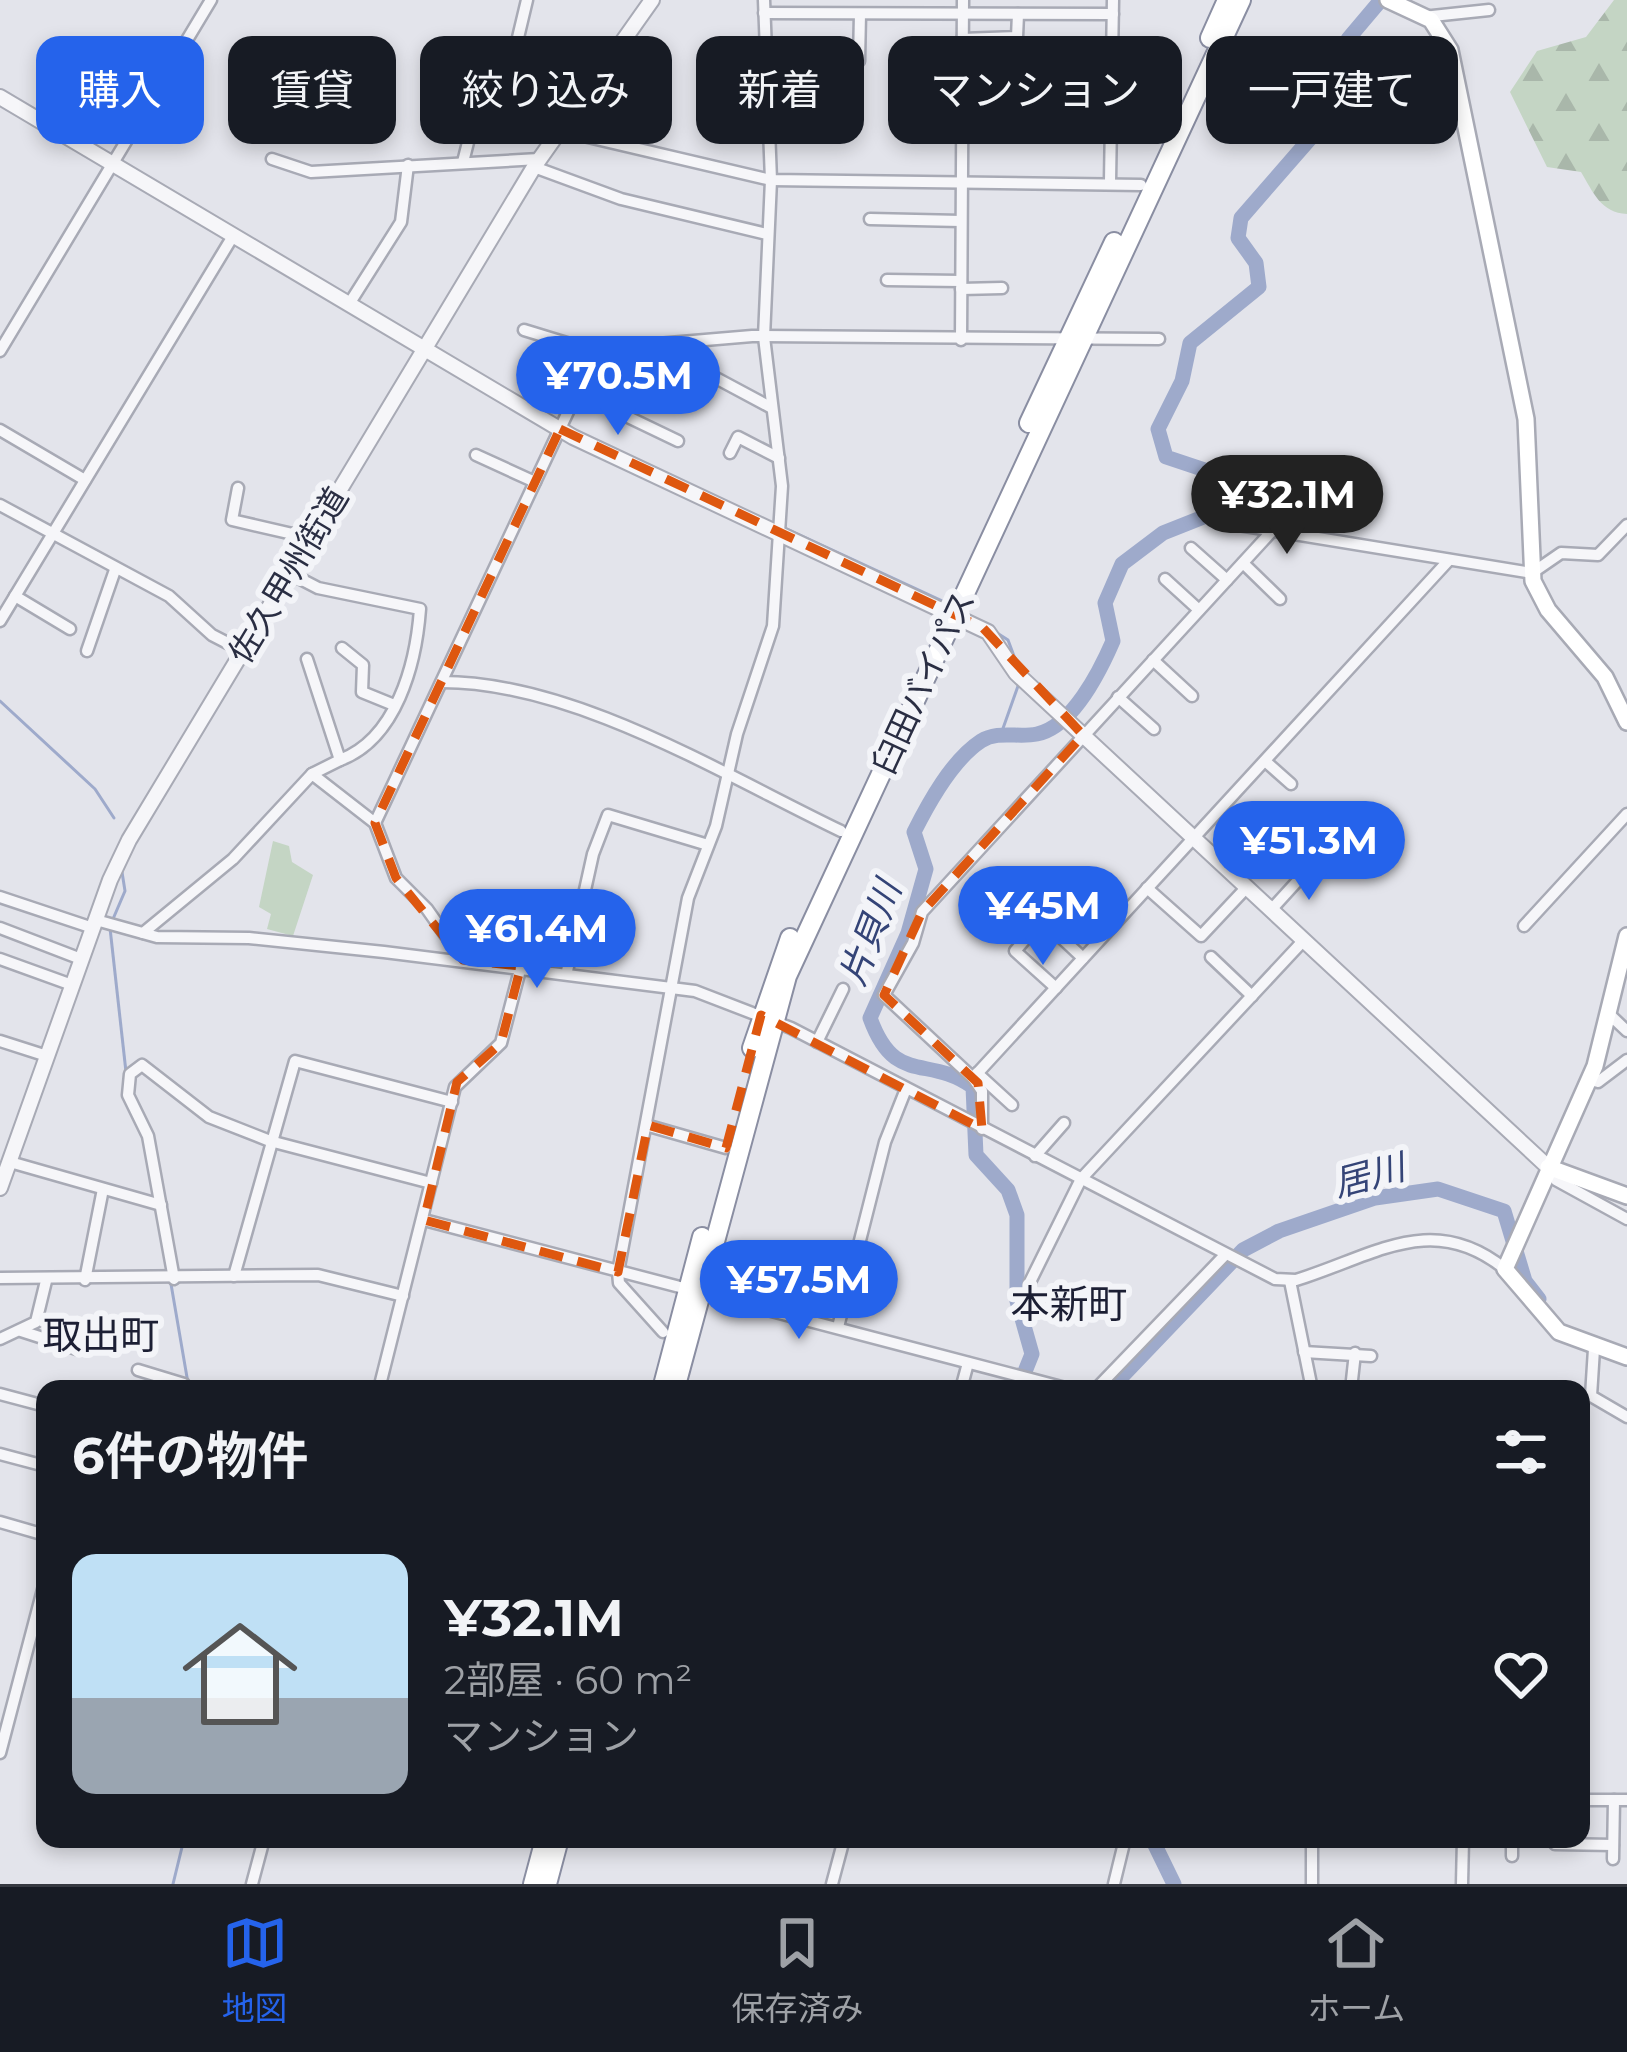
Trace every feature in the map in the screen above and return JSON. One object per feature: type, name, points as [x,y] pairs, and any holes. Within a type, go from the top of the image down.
[{"type":"highway","name":"臼田バイパス","points":[[1075,340],[1227,0]]},
{"type":"highway","name":"臼田バイパス","points":[[677,1380],[725,1148],[767,1018],[1075,340],[1241,0]]},
{"type":"highway","name":"臼田バイパス","points":[[665,1380],[694,1293],[776,970],[949,613]]},
{"type":"highway","points":[[533,1884],[543,1848]]},
{"type":"highway","points":[[547,1884],[557,1848]]},
{"type":"main road","points":[[1389,1],[1442,30],[1450,50],[1521,397],[1532,573],[1540,599],[1625,709]]},
{"type":"main road","points":[[1627,936],[1590,1080],[1512,1258],[1559,1332],[1627,1358]]},
{"type":"main road","points":[[1552,1170],[1627,1196]]},
{"type":"street","points":[[0,351],[211,0]]},
{"type":"street","points":[[463,162],[479,99],[516,46],[527,0]]},
{"type":"street","name":"佐久甲州街道","points":[[626,36],[652,0]]},
{"type":"street","points":[[962,0],[962,36]]},
{"type":"street","points":[[764,7],[860,14],[1018,14],[1113,7]]},
{"type":"street","points":[[1424,17],[1490,10]]},
{"type":"street","points":[[860,14],[860,36]]},
{"type":"street","points":[[1017,36],[1018,14]]},
{"type":"street","points":[[0,97],[560,429],[993,636],[1016,673],[1552,1170],[1556,1180],[1627,1219]]},
{"type":"street","name":"佐久甲州街道","points":[[0,1188],[122,853],[549,144]]},
{"type":"street","points":[[618,144],[771,180],[1141,185]]},
{"type":"street","points":[[663,1332],[619,1283],[618,1272],[649,1126],[688,898],[773,626],[779,458],[764,338],[769,144]]},
{"type":"street","points":[[962,144],[962,340]]},
{"type":"street","points":[[1110,181],[1111,144]]},
{"type":"street","points":[[272,159],[299,172],[463,162],[536,163],[620,200],[767,235]]},
{"type":"street","points":[[351,301],[401,222],[408,165]]},
{"type":"street","points":[[871,219],[962,220]]},
{"type":"street","points":[[0,621],[232,236]]},
{"type":"street","points":[[887,280],[1002,288]]},
{"type":"street","points":[[524,330],[628,361],[646,345],[764,338],[1159,339]]},
{"type":"street","points":[[657,347],[772,407]]},
{"type":"street","points":[[376,823],[596,352]]},
{"type":"street","points":[[578,393],[678,441]]},
{"type":"street","points":[[0,430],[85,480]]},
{"type":"street","points":[[730,453],[738,437],[779,458]]},
{"type":"street","points":[[476,455],[536,482]]},
{"type":"street","points":[[238,488],[232,520],[310,538]]},
{"type":"street","points":[[0,505],[51,537],[169,596],[212,635],[243,651]]},
{"type":"street","points":[[1220,522],[1532,573],[1561,553],[1598,555],[1627,525]]},
{"type":"street","points":[[1012,1105],[884,995],[913,943],[922,912],[1272,531]]},
{"type":"street","points":[[1191,548],[1227,580]]},
{"type":"street","points":[[975,1076],[1449,560]]},
{"type":"street","points":[[1243,563],[1280,599]]},
{"type":"street","points":[[87,652],[115,570]]},
{"type":"street","points":[[142,933],[233,859],[312,774],[360,752],[380,735],[409,675],[419,609],[318,588],[290,573]]},
{"type":"street","points":[[1165,579],[1199,610]]},
{"type":"street","points":[[15,596],[70,629]]},
{"type":"street","points":[[342,648],[365,668],[362,692],[394,705]]},
{"type":"street","points":[[307,659],[340,760]]},
{"type":"street","points":[[1153,660],[1192,696]]},
{"type":"street","points":[[442,682],[502,684],[539,693],[841,831]]},
{"type":"street","points":[[1118,697],[1154,729]]},
{"type":"street","points":[[1265,760],[1291,784]]},
{"type":"street","points":[[312,774],[376,823],[396,878],[427,909],[463,960]]},
{"type":"street","points":[[1524,926],[1627,814]]},
{"type":"street","points":[[567,971],[593,854],[608,815],[708,845]]},
{"type":"street","points":[[1271,910],[1312,866]]},
{"type":"street","points":[[1147,889],[1201,936],[1246,887]]},
{"type":"street","points":[[0,897],[142,933],[521,966],[695,992],[817,1042],[1230,1258],[1290,1281],[1433,1237],[1512,1258]]},
{"type":"street","points":[[0,928],[82,959]]},
{"type":"street","points":[[1056,988],[1015,951],[1028,936],[1052,929],[1083,958]]},
{"type":"street","points":[[1029,1299],[1030,1282],[1081,1179],[1304,940]]},
{"type":"street","points":[[1210,957],[1252,996]]},
{"type":"street","points":[[0,959],[72,986]]},
{"type":"street","points":[[382,1380],[457,1082],[501,1042],[521,966]]},
{"type":"street","points":[[817,1042],[843,988]]},
{"type":"street","points":[[1610,1015],[1627,1031]]},
{"type":"street","points":[[0,1041],[47,1056]]},
{"type":"street","points":[[1590,1080],[1598,1082],[1627,1060]]},
{"type":"street","points":[[172,1279],[148,1136],[128,1096],[130,1074],[138,1061],[209,1117],[270,1141],[431,1183]]},
{"type":"street","points":[[234,1276],[295,1061],[452,1102]]},
{"type":"street","points":[[975,1076],[982,1091],[981,1129]]},
{"type":"street","points":[[838,1327],[885,1142],[906,1089]]},
{"type":"street","points":[[1035,1156],[1064,1124]]},
{"type":"street","points":[[649,1126],[725,1148]]},
{"type":"street","points":[[10,1162],[158,1205]]},
{"type":"street","points":[[85,1280],[103,1190]]},
{"type":"street","points":[[424,1220],[1037,1380]]},
{"type":"street","points":[[1105,1380],[1230,1258]]},
{"type":"street","points":[[0,1278],[318,1275],[403,1296]]},
{"type":"street","points":[[0,1339],[36,1322],[46,1281]]},
{"type":"street","points":[[1290,1281],[1310,1380]]},
{"type":"street","points":[[21,1331],[77,1349]]},
{"type":"street","points":[[1594,1349],[1591,1396],[1627,1417]]},
{"type":"street","points":[[1304,1352],[1371,1355]]},
{"type":"street","points":[[1352,1380],[1355,1353]]},
{"type":"street","points":[[964,1380],[968,1364]]},
{"type":"street","points":[[138,1370],[171,1380]]},
{"type":"street","points":[[0,1394],[36,1404]]},
{"type":"street","points":[[0,1454],[36,1464]]},
{"type":"street","points":[[0,1522],[36,1532]]},
{"type":"street","points":[[0,1751],[36,1616]]},
{"type":"street","points":[[1612,1859],[1620,1800]]},
{"type":"street","points":[[1590,1845],[1613,1845]]},
{"type":"street","points":[[252,1884],[262,1848]]},
{"type":"street","points":[[832,1884],[842,1848]]},
{"type":"street","points":[[1114,1884],[1123,1848]]},
{"type":"street","points":[[1312,1848],[1312,1884]]},
{"type":"street","points":[[1462,1884],[1463,1848]]},
{"type":"street","points":[[1512,1848],[1512,1856]]},
{"type":"highlighted area","points":[[560,429],[983,628],[1083,735],[922,912],[884,995],[978,1083],[982,1129],[761,1015],[726,1148],[648,1125],[618,1272],[424,1220],[457,1082],[501,1043],[521,966],[463,960],[396,878],[375,823]]},
{"type":"green space","points":[[1614,0],[1627,0],[1627,214],[1604,206],[1581,172],[1547,167],[1510,92],[1537,51],[1586,37]]},
{"type":"green space","points":[[273,841],[289,846],[292,862],[313,875],[293,936],[267,929],[271,914],[259,907]]},
{"type":"waterway","name":"片貝川","points":[[1022,1380],[1032,1354],[1017,1301],[1017,1215],[1008,1190],[976,1155],[973,1087],[956,1077],[901,1061],[890,1053],[870,1018],[908,933],[926,869],[914,832],[942,782],[970,749],[994,736],[1050,729],[1073,709],[1113,641],[1105,603],[1122,564],[1163,533],[1221,510],[1226,477],[1166,457],[1158,429],[1182,381],[1190,343],[1259,287],[1256,263],[1238,238],[1241,218],[1335,110],[1348,39],[1381,0]]},
{"type":"waterway","points":[[787,529],[949,604]]},
{"type":"waterway","points":[[963,611],[1008,640],[1017,664]]},
{"type":"waterway","points":[[1001,734],[1018,686]]},
{"type":"waterway","points":[[0,701],[95,789],[114,818]]},
{"type":"waterway","points":[[113,919],[125,891],[122,872]]},
{"type":"waterway","points":[[110,928],[126,1072]]},
{"type":"waterway","name":"居川","points":[[1119,1380],[1243,1250],[1279,1231],[1375,1198],[1438,1189],[1504,1211],[1525,1281],[1539,1299]]},
{"type":"waterway","points":[[171,1284],[187,1380]]},
{"type":"waterway","points":[[173,1884],[182,1848]]},
{"type":"waterway","name":"片貝川","points":[[1156,1848],[1174,1884]]},
{"type":"district","name":"本新町","points":[[1069,1304]]},
{"type":"district","name":"取出町","points":[[101,1335]]}]
